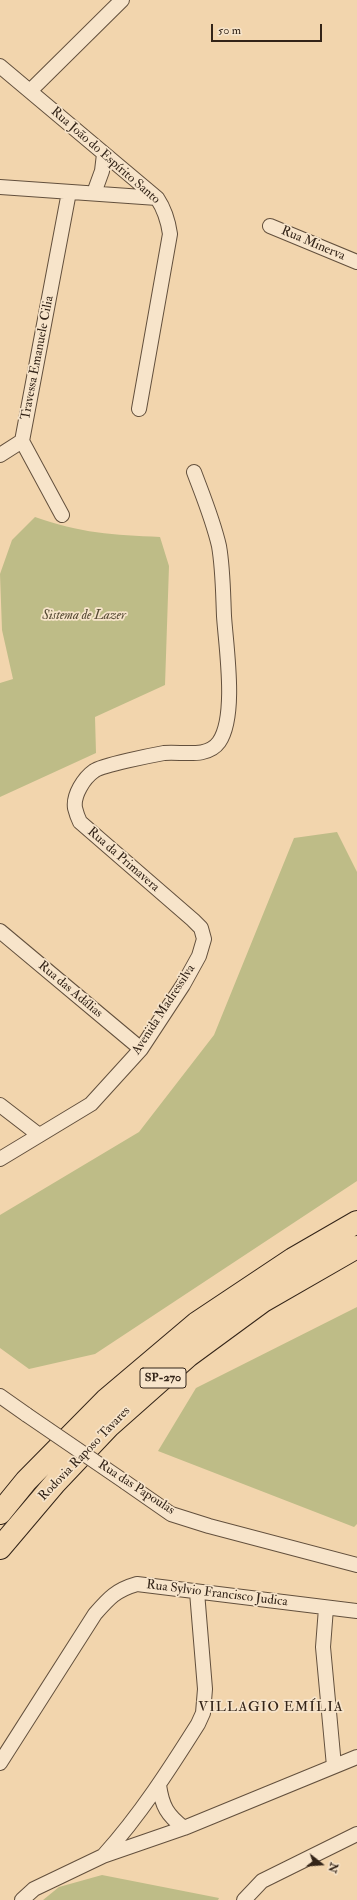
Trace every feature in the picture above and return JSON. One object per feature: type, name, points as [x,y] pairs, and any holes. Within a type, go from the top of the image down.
[{"type":"highway","name":"Rodovia Raposo Tavares","points":[[0,1513],[26,1481],[106,1400],[197,1323],[293,1259],[357,1222]]},
{"type":"highway","name":"Rodovia Raposo Tavares","points":[[0,1548],[55,1483],[109,1426],[188,1356],[263,1301],[357,1247]]},
{"type":"street","points":[[30,91],[122,0]]},
{"type":"street","name":"Rua João do Espírito Santo","points":[[0,66],[157,198],[168,219],[170,234],[139,409]]},
{"type":"street","points":[[94,193],[102,171],[104,154]]},
{"type":"street","points":[[0,187],[157,198]]},
{"type":"street","name":"Travessa Emanuele Cilia","points":[[22,441],[69,192]]},
{"type":"street","name":"Rua Minerva","points":[[270,226],[357,262]]},
{"type":"street","points":[[0,455],[22,441],[62,515]]},
{"type":"street","name":"Rua da Primavera","points":[[193,920],[80,822],[75,807],[78,791],[85,780],[95,770],[166,753],[188,754],[205,751],[219,742],[224,730],[228,710],[228,675],[223,579],[219,547],[210,512],[194,472]]},
{"type":"street","name":"Avenida Madressilva","points":[[0,1159],[39,1135],[71,1118],[91,1104],[141,1049],[183,985],[199,956],[204,939],[201,928],[193,920]]},
{"type":"street","name":"Rua das Adálias","points":[[0,932],[141,1049]]},
{"type":"street","points":[[0,1105],[39,1135]]},
{"type":"street","name":"Rua das Papoulas","points":[[0,1396],[171,1514],[209,1526],[357,1565]]},
{"type":"street","name":"Rua Sylvio Francisco Judica","points":[[0,1763],[95,1614],[111,1596],[125,1588],[138,1584],[357,1611]]},
{"type":"street","points":[[103,1856],[126,1831],[198,1724],[203,1713],[206,1689],[197,1592]]},
{"type":"street","points":[[326,1608],[323,1647],[334,1766]]},
{"type":"street","points":[[22,1900],[34,1890],[103,1856],[184,1828],[357,1757]]},
{"type":"street","points":[[158,1785],[161,1799],[169,1817],[184,1828]]},
{"type":"street","points":[[244,1900],[262,1881],[357,1834]]},
{"type":"green space","name":"Sistema de Lazer","points":[[35,517],[82,530],[160,537],[169,566],[165,685],[95,717],[96,753],[0,797],[0,683],[13,679],[2,630],[0,574],[12,540]]},
{"type":"green space","points":[[337,832],[357,872],[357,1181],[95,1354],[29,1369],[0,1348],[0,1215],[139,1132],[214,1035],[294,838]]},
{"type":"green space","points":[[357,1307],[357,1524],[354,1527],[158,1451],[196,1388]]},
{"type":"green space","points":[[102,1875],[219,1898],[218,1900],[43,1900],[59,1887]]},
{"type":"district","name":"VILLAGIO EMÍLIA","points":[[271,1708]]}]
